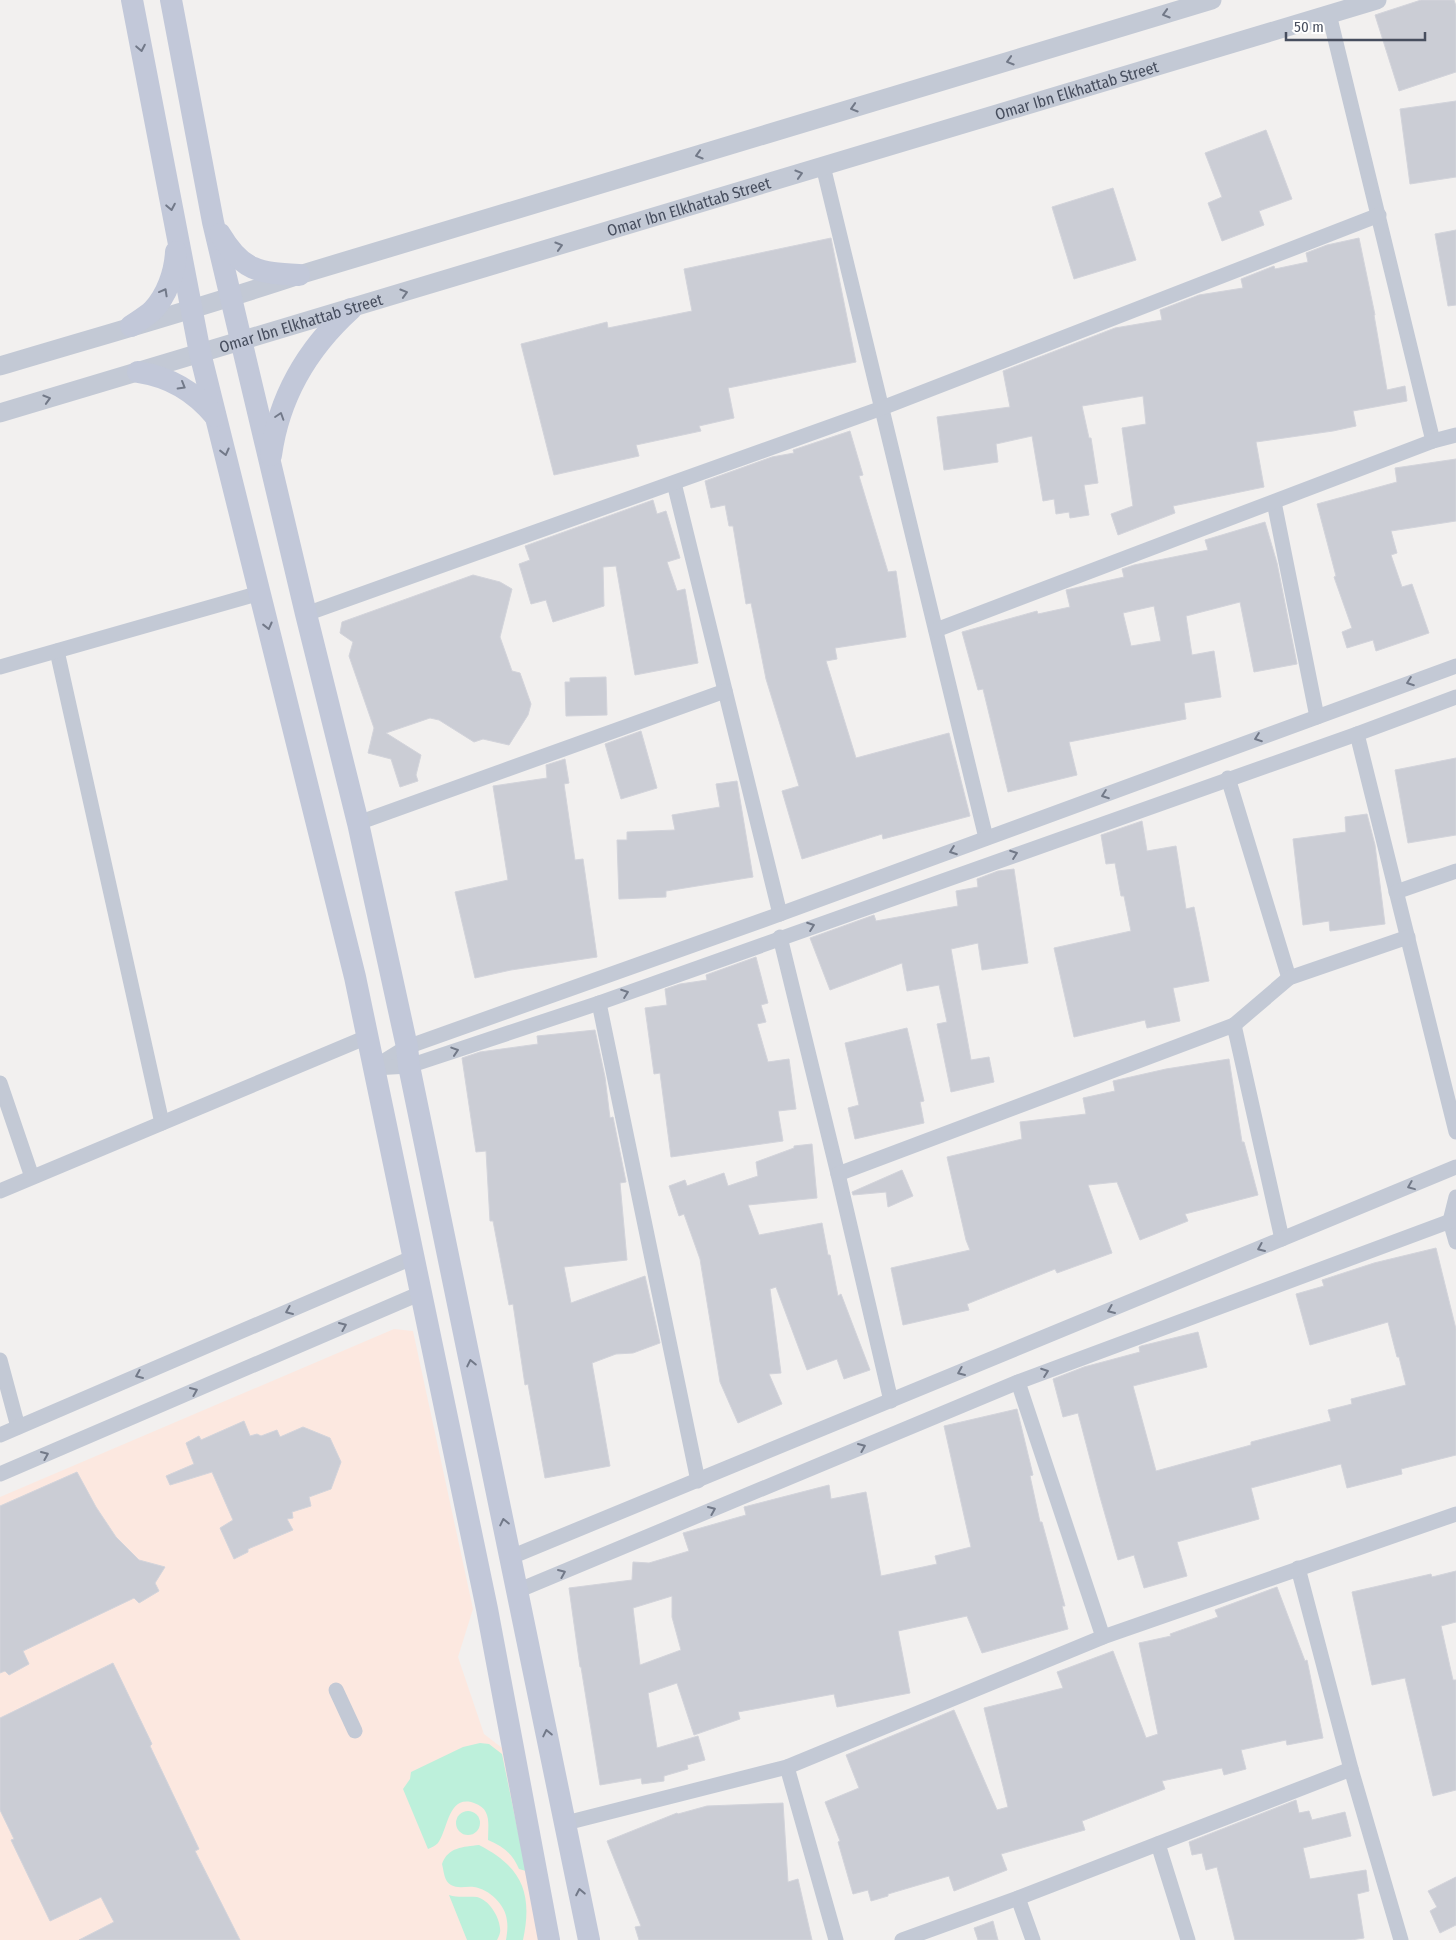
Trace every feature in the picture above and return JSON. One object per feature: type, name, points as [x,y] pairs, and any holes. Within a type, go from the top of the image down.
[{"type":"main road","points":[[132,0],[200,353],[368,1037],[487,1609],[549,1940]]},
{"type":"main road","points":[[172,0],[213,222],[230,298],[358,822],[408,1056],[589,1940]]},
{"type":"main road","points":[[213,222],[229,250],[245,264],[265,273],[299,276]]},
{"type":"main road","points":[[131,326],[153,310],[166,291],[176,266],[177,238]]},
{"type":"main road","points":[[270,464],[279,420],[296,378],[320,341],[351,308]]},
{"type":"main road","points":[[138,372],[160,377],[182,386],[195,395],[216,417]]},
{"type":"main road","points":[[348,950],[383,940]]},
{"type":"street","points":[[0,366],[1212,0]]},
{"type":"street","name":"Omar Ibn Elkhattab Street","points":[[0,413],[1377,0]]},
{"type":"street","points":[[1329,14],[1433,441]]},
{"type":"street","points":[[823,166],[986,838]]},
{"type":"street","points":[[306,614],[882,408],[1379,215]]},
{"type":"street","points":[[936,630],[1433,441],[1456,435]]},
{"type":"street","points":[[674,483],[780,914]]},
{"type":"street","points":[[1274,502],[1317,717]]},
{"type":"street","points":[[0,667],[260,593]]},
{"type":"street","points":[[57,650],[162,1123]]},
{"type":"street","points":[[373,1068],[780,914],[1456,666]]},
{"type":"street","points":[[358,822],[724,691]]},
{"type":"street","points":[[408,1056],[598,1003],[1228,778],[1357,734],[1456,696]]},
{"type":"street","points":[[1357,734],[1456,1132]]},
{"type":"street","points":[[1228,778],[1289,978]]},
{"type":"street","points":[[1396,892],[1456,871]]},
{"type":"street","points":[[780,937],[891,1401]]},
{"type":"street","points":[[838,1174],[1234,1025],[1289,978],[1408,937]]},
{"type":"street","points":[[598,1003],[698,1481]]},
{"type":"street","points":[[1234,1025],[1282,1239]]},
{"type":"street","points":[[0,1191],[368,1037]]},
{"type":"street","points":[[0,1083],[32,1177]]},
{"type":"street","points":[[511,1557],[1456,1167]]},
{"type":"street","points":[[1456,1197],[1453,1220],[1456,1242]]},
{"type":"street","points":[[517,1591],[1018,1382],[1453,1220]]},
{"type":"street","points":[[0,1435],[414,1257]]},
{"type":"street","points":[[0,1474],[421,1293]]},
{"type":"street","points":[[0,1360],[18,1427]]},
{"type":"street","points":[[1018,1382],[1103,1637]]},
{"type":"street","points":[[566,1823],[787,1767],[1103,1637],[1456,1514]]},
{"type":"street","points":[[1298,1568],[1351,1769],[1401,1940]]},
{"type":"street","points":[[336,1690],[355,1732]]},
{"type":"street","points":[[787,1767],[836,1940]]},
{"type":"street","points":[[902,1940],[1018,1898],[1351,1769]]},
{"type":"street","points":[[1158,1844],[1188,1940]]},
{"type":"street","points":[[1018,1898],[1033,1940]]},
{"type":"shaded area","points":[[394,1329],[413,1331],[473,1609],[458,1657],[484,1734],[506,1751],[544,1940],[0,1940],[0,1497]]},
{"type":"green space","points":[[480,1743],[489,1744],[502,1754],[526,1871],[519,1869],[507,1851],[488,1840],[488,1818],[484,1809],[474,1803],[465,1802],[454,1808],[438,1843],[428,1849],[403,1789],[410,1779],[411,1772],[463,1747]]},
{"type":"green space","points":[[468,1811],[473,1812],[479,1818],[479,1828],[473,1834],[468,1835],[463,1834],[457,1828],[456,1823],[457,1818],[463,1812]]},
{"type":"green space","points":[[479,1845],[494,1853],[514,1872],[521,1883],[525,1895],[526,1908],[523,1940],[506,1940],[506,1915],[504,1909],[491,1894],[480,1888],[454,1886],[446,1879],[442,1864],[448,1854],[467,1846]]},
{"type":"green space","points":[[449,1895],[477,1897],[486,1901],[493,1909],[499,1923],[500,1931],[497,1940],[467,1940]]},
{"type":"building","points":[[1421,0],[1454,0],[1456,6],[1456,72],[1399,91],[1375,15]]},
{"type":"building","points":[[1456,101],[1456,177],[1410,184],[1400,109]]},
{"type":"building","points":[[1266,130],[1292,199],[1259,211],[1264,225],[1222,241],[1208,203],[1222,197],[1205,153]]},
{"type":"building","points":[[1113,188],[1136,260],[1074,279],[1052,207]]},
{"type":"building","points":[[1456,230],[1456,305],[1448,306],[1435,234]]},
{"type":"building","points":[[831,238],[856,362],[728,388],[734,418],[699,426],[701,431],[636,445],[639,456],[554,475],[521,344],[607,322],[608,328],[692,311],[684,269]]},
{"type":"building","points":[[1359,238],[1375,315],[1387,390],[1405,386],[1407,401],[1353,411],[1356,426],[1256,442],[1264,487],[1173,506],[1175,513],[1118,535],[1111,514],[1133,506],[1122,428],[1146,424],[1143,396],[1082,406],[1089,438],[1091,438],[1098,483],[1084,485],[1089,515],[1070,518],[1069,512],[1056,514],[1054,499],[1043,501],[1032,436],[996,444],[998,462],[944,470],[937,417],[1010,407],[1003,371],[1115,328],[1162,320],[1160,310],[1199,295],[1243,288],[1241,279],[1274,266],[1275,269],[1308,262],[1306,253],[1327,245]]},
{"type":"building","points":[[850,431],[863,475],[859,476],[888,572],[896,571],[906,637],[835,648],[837,659],[826,661],[856,758],[949,733],[970,816],[883,839],[882,834],[802,859],[782,791],[799,786],[766,679],[751,603],[746,604],[733,526],[729,526],[725,505],[711,508],[705,481],[772,457],[794,453],[793,450]]},
{"type":"building","points":[[1456,459],[1456,521],[1391,531],[1397,553],[1391,555],[1402,587],[1412,584],[1429,633],[1376,651],[1373,640],[1347,648],[1342,632],[1352,628],[1334,577],[1336,576],[1317,504],[1397,482],[1395,468]]},
{"type":"building","points":[[653,500],[657,514],[666,511],[680,558],[667,562],[677,591],[685,589],[698,663],[635,675],[616,566],[603,567],[604,606],[553,622],[546,600],[531,604],[519,564],[530,560],[525,546]]},
{"type":"building","points":[[1265,522],[1277,563],[1297,664],[1254,672],[1240,602],[1186,616],[1192,655],[1214,651],[1221,697],[1184,703],[1186,719],[1069,742],[1077,775],[1008,792],[983,689],[978,690],[962,632],[1037,611],[1038,614],[1070,607],[1066,590],[1124,577],[1122,569],[1134,565],[1208,550],[1205,540]],"holes":[[[1154,606],[1161,641],[1131,646],[1123,613]]]},
{"type":"building","points":[[473,575],[500,582],[512,589],[500,637],[512,671],[520,673],[531,704],[528,715],[509,745],[483,739],[474,742],[439,720],[430,718],[386,733],[421,755],[416,775],[418,781],[400,787],[391,759],[368,753],[374,728],[349,656],[353,642],[340,633],[342,622]]},
{"type":"building","points":[[606,677],[607,715],[566,716],[565,682],[570,682],[570,678]]},
{"type":"building","points":[[641,731],[657,788],[621,799],[605,744]]},
{"type":"building","points":[[1456,758],[1456,835],[1408,843],[1395,770]]},
{"type":"building","points":[[565,759],[569,783],[564,784],[575,860],[583,859],[597,957],[511,970],[475,978],[455,892],[508,880],[493,786],[547,778],[546,765]]},
{"type":"building","points":[[737,781],[753,877],[666,891],[666,897],[619,899],[617,840],[627,840],[627,832],[675,830],[672,815],[720,807],[716,784]]},
{"type":"building","points":[[1367,814],[1375,845],[1385,924],[1330,931],[1329,921],[1303,925],[1293,839],[1346,832],[1345,817]]},
{"type":"building","points":[[1142,821],[1147,851],[1176,846],[1186,909],[1194,907],[1209,981],[1173,988],[1180,1021],[1147,1028],[1145,1020],[1074,1037],[1054,948],[1131,931],[1124,896],[1121,896],[1115,863],[1106,864],[1101,835]]},
{"type":"building","points":[[1014,869],[1028,963],[982,970],[978,943],[951,949],[971,1060],[989,1057],[994,1082],[951,1092],[937,1024],[947,1022],[939,985],[907,991],[902,963],[830,990],[810,938],[874,915],[876,921],[958,906],[956,891],[978,887],[977,879],[998,871]]},
{"type":"building","points":[[756,957],[768,1003],[761,1005],[766,1022],[757,1024],[768,1062],[789,1059],[796,1109],[778,1111],[783,1141],[671,1157],[660,1073],[654,1074],[645,1008],[667,1005],[665,989],[680,984],[707,980],[706,975]]},
{"type":"building","points":[[907,1028],[924,1101],[920,1102],[924,1123],[855,1139],[848,1108],[859,1105],[845,1043]]},
{"type":"building","points":[[595,1030],[605,1077],[610,1118],[613,1117],[626,1182],[620,1183],[627,1260],[564,1267],[571,1303],[645,1276],[660,1343],[633,1353],[616,1354],[592,1363],[610,1466],[545,1478],[528,1384],[525,1385],[513,1304],[509,1305],[493,1221],[490,1221],[486,1151],[476,1152],[462,1058],[480,1052],[538,1044],[537,1036]]},
{"type":"building","points":[[1229,1059],[1242,1142],[1244,1142],[1258,1195],[1185,1214],[1188,1221],[1140,1240],[1117,1182],[1088,1185],[1112,1253],[1057,1273],[1055,1269],[967,1304],[969,1310],[903,1325],[891,1268],[970,1250],[947,1157],[1022,1139],[1020,1122],[1086,1114],[1083,1098],[1115,1091],[1113,1081],[1166,1069]]},
{"type":"building","points":[[812,1144],[817,1198],[748,1205],[759,1235],[822,1223],[838,1296],[841,1294],[870,1370],[844,1379],[837,1359],[807,1370],[776,1287],[770,1289],[781,1373],[769,1374],[782,1404],[738,1423],[720,1382],[700,1259],[684,1214],[679,1216],[669,1186],[685,1180],[687,1186],[724,1173],[728,1186],[758,1176],[756,1162],[794,1148],[794,1146]]},
{"type":"building","points":[[902,1170],[913,1196],[888,1207],[886,1192],[853,1195],[852,1192]]},
{"type":"building","points":[[1436,1248],[1456,1329],[1456,1455],[1401,1469],[1402,1474],[1347,1488],[1341,1464],[1251,1488],[1259,1519],[1177,1542],[1187,1576],[1144,1588],[1134,1555],[1118,1560],[1078,1413],[1063,1417],[1053,1379],[1084,1367],[1140,1352],[1139,1347],[1141,1346],[1198,1332],[1207,1367],[1133,1386],[1156,1471],[1251,1445],[1251,1442],[1331,1421],[1328,1410],[1352,1404],[1351,1399],[1406,1385],[1399,1357],[1397,1357],[1388,1322],[1310,1345],[1296,1294],[1324,1286],[1322,1280],[1374,1263]]},
{"type":"building","points":[[1017,1409],[1033,1475],[1030,1476],[1040,1522],[1042,1522],[1065,1606],[1062,1606],[1068,1629],[982,1653],[967,1616],[898,1631],[910,1693],[837,1707],[834,1694],[738,1712],[740,1719],[694,1735],[677,1683],[648,1693],[657,1748],[698,1736],[705,1760],[687,1765],[688,1769],[664,1776],[664,1781],[642,1784],[641,1778],[600,1785],[569,1588],[632,1580],[633,1562],[649,1563],[689,1551],[683,1533],[746,1515],[744,1507],[829,1485],[831,1499],[866,1492],[881,1576],[937,1564],[935,1556],[971,1547],[944,1426]],"holes":[[[672,1596],[672,1617],[681,1650],[640,1665],[633,1608]]]},
{"type":"building","points":[[244,1421],[250,1436],[257,1434],[261,1436],[277,1430],[280,1437],[303,1427],[330,1438],[341,1462],[331,1489],[309,1497],[311,1506],[292,1512],[293,1518],[287,1519],[293,1530],[248,1549],[248,1552],[234,1559],[220,1528],[233,1520],[212,1472],[170,1485],[166,1476],[194,1464],[186,1443],[199,1436],[201,1440]]},
{"type":"building","points":[[77,1472],[96,1507],[116,1537],[139,1560],[165,1567],[155,1583],[159,1591],[139,1603],[134,1598],[23,1651],[29,1664],[9,1675],[5,1671],[0,1673],[0,1506]]},
{"type":"building","points":[[1456,1571],[1456,1622],[1441,1626],[1453,1680],[1456,1680],[1456,1790],[1433,1796],[1405,1678],[1372,1685],[1352,1592],[1431,1574],[1432,1577]]},
{"type":"building","points":[[1277,1587],[1305,1661],[1307,1660],[1323,1738],[1287,1745],[1286,1740],[1241,1750],[1246,1769],[1224,1775],[1222,1768],[1162,1781],[1165,1789],[1082,1821],[1085,1830],[1001,1854],[1007,1870],[954,1891],[949,1876],[871,1901],[868,1890],[853,1894],[838,1842],[840,1841],[825,1802],[859,1788],[846,1755],[954,1710],[997,1810],[1008,1807],[984,1708],[1063,1688],[1057,1672],[1113,1651],[1146,1738],[1158,1734],[1139,1643],[1171,1636],[1170,1634],[1218,1617],[1215,1610]]},
{"type":"building","points":[[113,1663],[199,1849],[195,1851],[240,1940],[79,1940],[114,1922],[101,1897],[50,1921],[11,1840],[14,1839],[0,1810],[0,1718]]},
{"type":"building","points":[[1296,1800],[1299,1813],[1309,1811],[1312,1820],[1345,1812],[1351,1836],[1303,1848],[1310,1879],[1366,1870],[1369,1891],[1357,1894],[1364,1938],[1351,1940],[1235,1940],[1217,1867],[1206,1870],[1202,1853],[1192,1855],[1189,1842]]},
{"type":"building","points":[[783,1803],[788,1882],[798,1879],[812,1940],[639,1940],[635,1927],[641,1926],[607,1841],[677,1813],[707,1806]]},
{"type":"building","points":[[1456,1877],[1456,1925],[1440,1933],[1430,1911],[1437,1907],[1428,1891]]},
{"type":"building","points":[[993,1921],[998,1940],[978,1940],[974,1928]]}]
